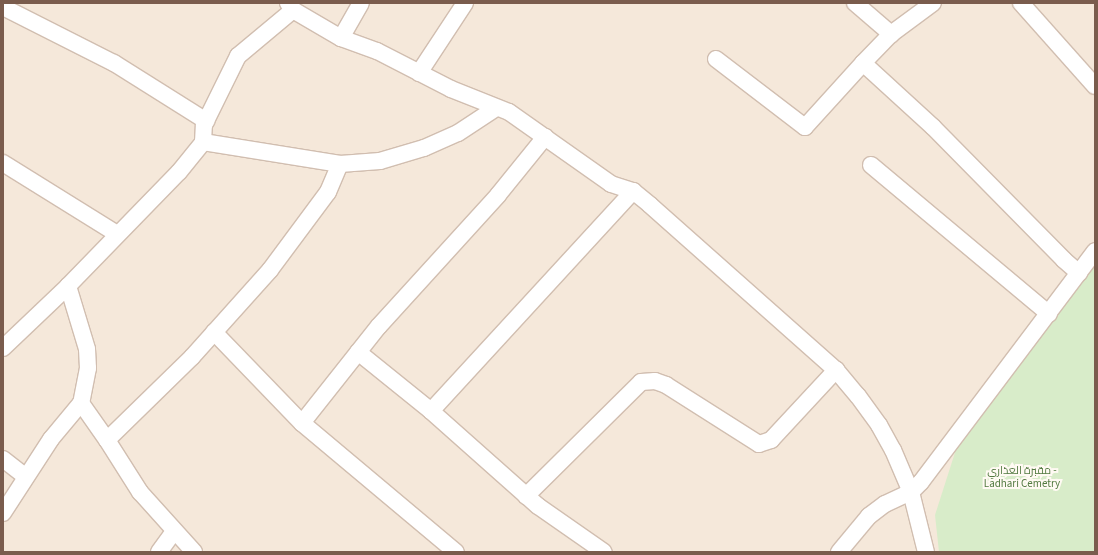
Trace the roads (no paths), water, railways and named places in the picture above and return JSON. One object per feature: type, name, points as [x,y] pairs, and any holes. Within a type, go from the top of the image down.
[{"type":"street","points":[[341,38],[361,3]]},
{"type":"street","points":[[419,73],[465,3]]},
{"type":"street","points":[[854,3],[891,34]]},
{"type":"street","points":[[716,59],[805,127],[891,34],[933,3]]},
{"type":"street","points":[[1021,3],[1095,86]]},
{"type":"street","points":[[3,348],[68,286],[117,234],[158,195],[203,142],[206,121],[238,56],[291,6],[341,38],[377,51],[419,73],[496,108],[509,112],[611,184],[633,191],[836,370],[880,425],[911,492],[926,552]]},
{"type":"street","points":[[3,7],[114,63],[206,121]]},
{"type":"street","points":[[863,63],[933,128],[1064,260],[1079,272]]},
{"type":"street","points":[[203,142],[340,164],[380,161],[424,148],[458,133],[496,108]]},
{"type":"street","points":[[302,423],[358,352],[498,195],[545,137]]},
{"type":"street","points":[[107,440],[214,332],[270,270],[328,192],[340,164]]},
{"type":"street","points":[[871,165],[1049,314]]},
{"type":"street","points":[[4,166],[117,234]]},
{"type":"street","points":[[431,411],[633,191]]},
{"type":"street","points":[[839,552],[869,516],[885,504],[911,492],[939,460],[1095,251]]},
{"type":"street","points":[[3,512],[25,476],[51,439],[81,403],[88,368],[87,348],[68,286]]},
{"type":"street","points":[[214,332],[302,423],[456,552]]},
{"type":"street","points":[[358,352],[431,411],[526,496],[565,527],[604,552]]},
{"type":"street","points":[[526,496],[641,382],[655,381],[666,385],[759,444],[771,440],[836,370]]},
{"type":"street","points":[[81,403],[107,440],[133,482],[174,531],[194,552]]},
{"type":"street","points":[[3,459],[25,476]]},
{"type":"street","points":[[159,552],[174,531]]},
{"type":"park label","name":"مقبرة العذاري - Ladhari Cemetry","points":[[1022,478]]}]
